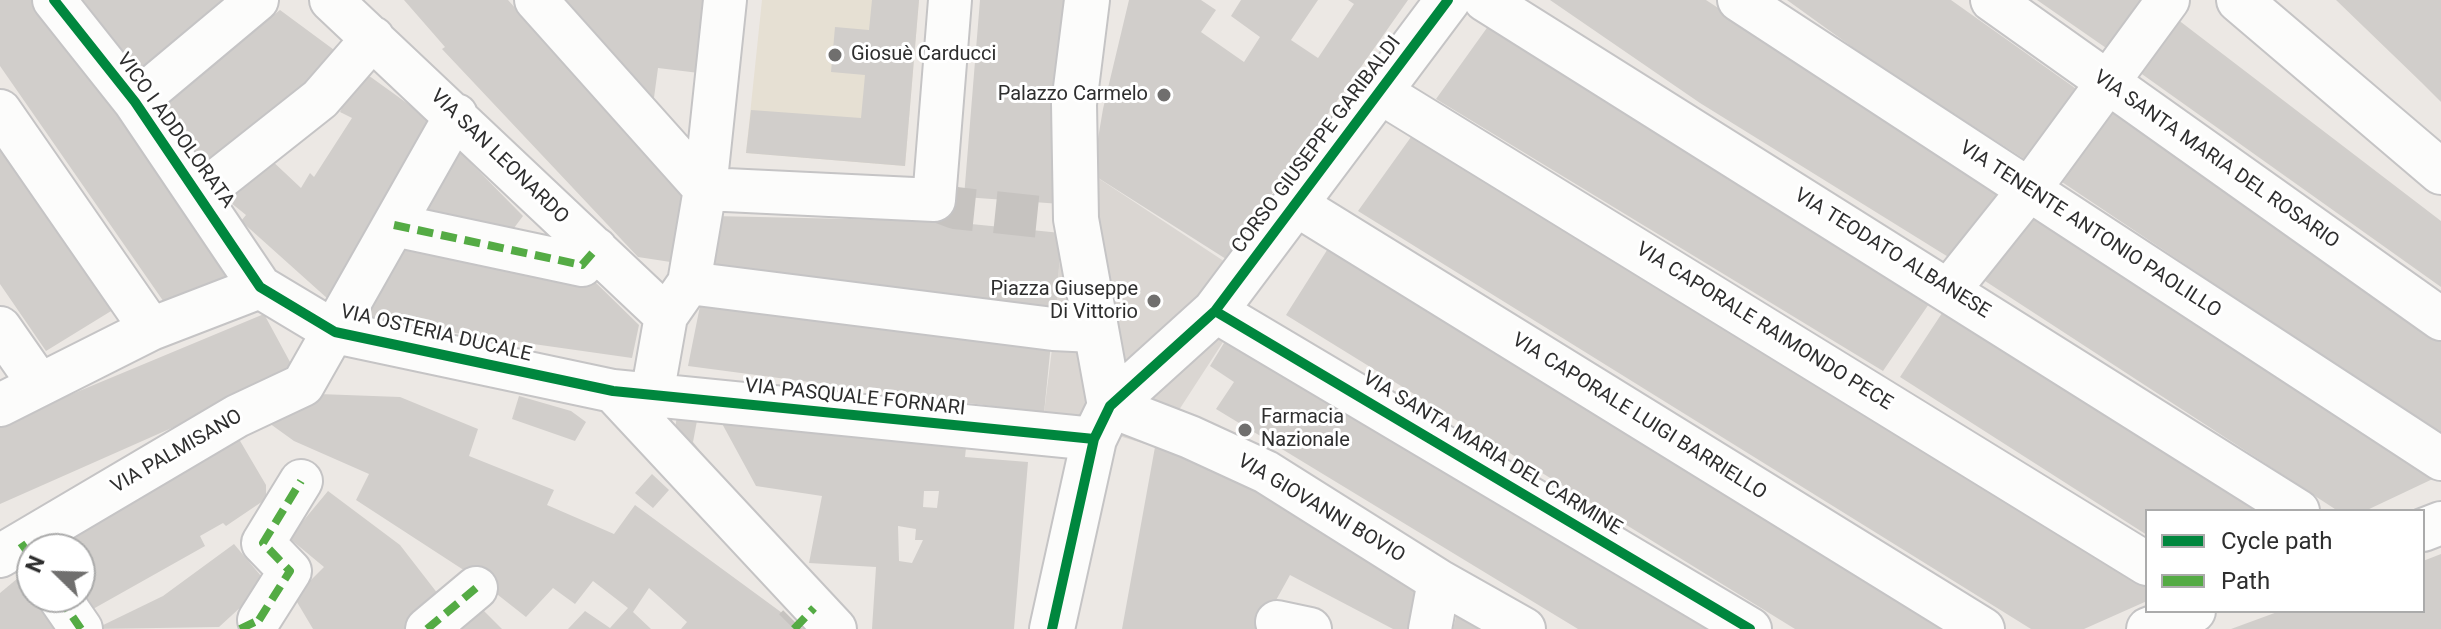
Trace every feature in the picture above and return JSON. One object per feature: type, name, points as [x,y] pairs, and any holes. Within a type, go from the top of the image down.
[{"type":"street","name":"VICO I ADDOLORATA","points":[[54,0],[135,102],[260,287]]},
{"type":"street","points":[[135,102],[257,0]]},
{"type":"street","name":"VIA SAN LEONARDO","points":[[331,0],[596,249],[677,299]]},
{"type":"street","points":[[536,0],[705,189],[934,200],[950,0]]},
{"type":"street","points":[[725,0],[705,189],[677,299],[633,393],[816,621]]},
{"type":"street","points":[[1052,629],[1102,422],[1073,330],[1068,219],[1074,104],[1087,0]]},
{"type":"street","name":"CORSO GIUSEPPE GARIBALDI","points":[[1215,311],[1448,0]]},
{"type":"street","name":"VIA TEODATO ALBANESE","points":[[1485,0],[2295,509]]},
{"type":"street","name":"VIA TENENTE ANTONIO PAOLILLO","points":[[1739,0],[2441,459]]},
{"type":"street","name":"VIA SANTA MARIA DEL ROSARIO","points":[[1992,0],[2441,319]]},
{"type":"street","points":[[1949,290],[2028,191],[2168,0]]},
{"type":"street","points":[[2239,0],[2441,172]]},
{"type":"street","points":[[200,194],[320,99],[373,38]]},
{"type":"street","name":"VIA CAPORALE RAIMONDO PECE","points":[[1380,92],[2145,563]]},
{"type":"street","points":[[0,111],[151,329]]},
{"type":"street","name":"VIA PALMISANO","points":[[11,551],[237,416],[303,385],[456,115]]},
{"type":"street","name":"VIA CAPORALE LUIGI BARRIELLO","points":[[1295,204],[1983,629]]},
{"type":"street","points":[[394,225],[582,265],[596,249]]},
{"type":"street","points":[[0,405],[151,329],[260,287]]},
{"type":"street","name":"VIA OSTERIA DUCALE","points":[[260,287],[335,332],[633,393]]},
{"type":"street","points":[[677,299],[1073,330]]},
{"type":"street","points":[[1102,422],[1215,311]]},
{"type":"street","name":"VIA SANTA MARIA DEL CARMINE","points":[[1215,311],[1750,629]]},
{"type":"street","points":[[0,328],[39,384]]},
{"type":"street","name":"VIA PASQUALE FORNARI","points":[[633,393],[1102,422]]},
{"type":"street","name":"VIA GIOVANNI BOVIO","points":[[1102,422],[1190,437],[1266,472],[1439,581],[1524,629]]},
{"type":"street","points":[[262,617],[290,571],[263,543],[301,481]]},
{"type":"street","points":[[1430,629],[1439,581]]},
{"type":"street","points":[[427,629],[476,588]]},
{"type":"shaded area","name":"Giosuè Carducci","points":[[762,0],[919,0],[905,166],[746,153]]},
{"type":"shaded area","name":"Piazza Giuseppe Di Vittorio","points":[[1092,174],[1260,285],[1155,447],[1044,413],[1056,317],[1061,233]]},
{"type":"building","points":[[0,0],[37,0],[240,279],[166,305],[0,66]]},
{"type":"building","points":[[76,0],[233,0],[141,81]]},
{"type":"building","points":[[404,0],[508,0],[685,196],[677,263],[638,257],[442,49],[445,47]]},
{"type":"building","points":[[556,0],[710,0],[699,73],[658,68],[653,105]]},
{"type":"building","name":"Giosuè Carducci","points":[[872,0],[919,0],[905,166],[746,153],[751,110],[861,118],[865,75],[831,72],[835,27],[869,30]]},
{"type":"building","points":[[980,0],[1070,0],[1061,204],[964,197]]},
{"type":"building","name":"Palazzo Carmelo","points":[[1129,0],[1201,0],[1216,10],[1201,32],[1244,62],[1260,37],[1231,16],[1241,0],[1318,0],[1291,40],[1318,58],[1354,4],[1348,0],[1408,0],[1226,259],[1092,174],[1103,109]]},
{"type":"building","points":[[1550,0],[1706,0],[2006,197],[1958,263],[1700,103]]},
{"type":"building","points":[[1787,0],[1951,0],[2082,93],[2029,162],[1873,62]]},
{"type":"building","points":[[2037,0],[2146,0],[2109,50]]},
{"type":"building","points":[[2336,0],[2441,0],[2441,102],[2421,82]]},
{"type":"building","points":[[280,10],[345,58],[206,176],[154,108]]},
{"type":"building","points":[[2177,19],[2441,221],[2441,287],[2139,72]]},
{"type":"building","points":[[1489,25],[1933,298],[1883,371],[1436,99]]},
{"type":"building","points":[[361,70],[429,119],[387,205],[328,299],[241,221],[246,215],[220,194],[268,157],[301,188],[310,173],[314,177],[352,118],[340,112]]},
{"type":"building","points":[[2110,108],[2441,342],[2441,436],[2062,182]]},
{"type":"building","points":[[1411,137],[2060,525],[2145,582],[2145,602],[2084,629],[2031,629],[1358,211]]},
{"type":"building","points":[[0,138],[116,308],[46,351],[0,284]]},
{"type":"building","points":[[457,149],[523,216],[508,236],[417,218]]},
{"type":"building","points":[[2032,212],[2439,476],[2369,509],[2335,509],[1982,279]]},
{"type":"building","points":[[713,216],[941,221],[1061,233],[1056,317],[707,270]]},
{"type":"building","points":[[399,241],[592,279],[639,325],[632,358],[364,320]]},
{"type":"building","points":[[1329,247],[1949,629],[1795,629],[1286,315]]},
{"type":"building","points":[[702,296],[1051,343],[1044,413],[688,366]]},
{"type":"building","points":[[1948,304],[2271,509],[2145,509],[2145,534],[1900,377]]},
{"type":"building","points":[[264,314],[296,373],[0,504],[0,424]]},
{"type":"building","points":[[1227,338],[1717,629],[1578,629],[1216,409],[1234,382],[1210,366]]},
{"type":"building","points":[[319,394],[400,397],[478,429],[469,456],[554,490],[547,505],[614,534],[635,505],[804,629],[681,629],[687,622],[649,588],[633,612],[651,629],[568,629],[585,611],[610,628],[628,608],[593,581],[575,604],[553,588],[526,617],[479,580],[356,500],[369,474],[294,441],[269,423]]},
{"type":"building","points":[[519,396],[571,411],[586,422],[575,441],[512,419]]},
{"type":"building","points":[[678,407],[699,410],[693,442],[705,457],[696,468],[673,445]]},
{"type":"building","points":[[719,418],[966,448],[965,457],[1028,462],[1014,629],[872,629],[876,567],[809,563],[822,496],[756,486]],"holes":[[[924,491],[939,491],[937,508],[923,507]],[[898,526],[916,529],[915,540],[923,540],[912,563],[899,561]]]},
{"type":"building","points":[[236,434],[266,485],[266,499],[226,526],[223,523],[200,536],[205,546],[96,607],[96,533],[78,533]]},
{"type":"building","points":[[1155,447],[1258,484],[1425,589],[1416,629],[1393,629],[1290,575],[1260,629],[1122,629]]},
{"type":"building","points":[[652,474],[669,490],[653,508],[635,493]]},
{"type":"building","points":[[328,491],[400,545],[445,603],[408,629],[313,629],[294,597],[324,567],[289,538]]},
{"type":"building","points":[[234,544],[267,583],[219,627],[95,629],[163,596]]},
{"type":"building","points":[[2441,554],[2441,629],[2231,629],[2275,613],[2425,613],[2425,560]]},
{"type":"building","points":[[16,580],[16,613],[60,613],[70,629],[0,629],[0,593]]},
{"type":"building","points":[[477,604],[502,629],[462,629],[455,621]]},
{"type":"building","points":[[1457,613],[1487,629],[1453,629]]},
{"type":"tunnel","points":[[934,200],[955,208],[1061,219]]},
{"type":"tunnel","points":[[794,629],[798,625]]},
{"type":"marked path","points":[[394,225],[582,265],[596,249]]},
{"type":"marked path","points":[[259,620],[290,571],[263,543],[301,481]]},
{"type":"marked path","points":[[427,629],[476,588]]},
{"type":"marked path","points":[[794,629],[814,608]]},
{"type":"marked path","points":[[70,613],[81,629]]},
{"type":"marked path","points":[[240,629],[259,620]]},
{"type":"cycle path","points":[[54,0],[135,102],[260,287],[335,332],[613,391],[1094,439]]},
{"type":"cycle path","points":[[1052,629],[1094,439],[1110,406],[1215,311],[1448,0]]},
{"type":"cycle path","points":[[1215,311],[1750,629]]},
{"type":"place","name":"Giosuè Carducci","points":[[835,55]]},
{"type":"place","name":"Palazzo Carmelo","points":[[1164,95]]},
{"type":"place","name":"Piazza Giuseppe Di Vittorio","points":[[1154,301]]},
{"type":"place","name":"Farmacia Nazionale","points":[[1245,430]]}]
